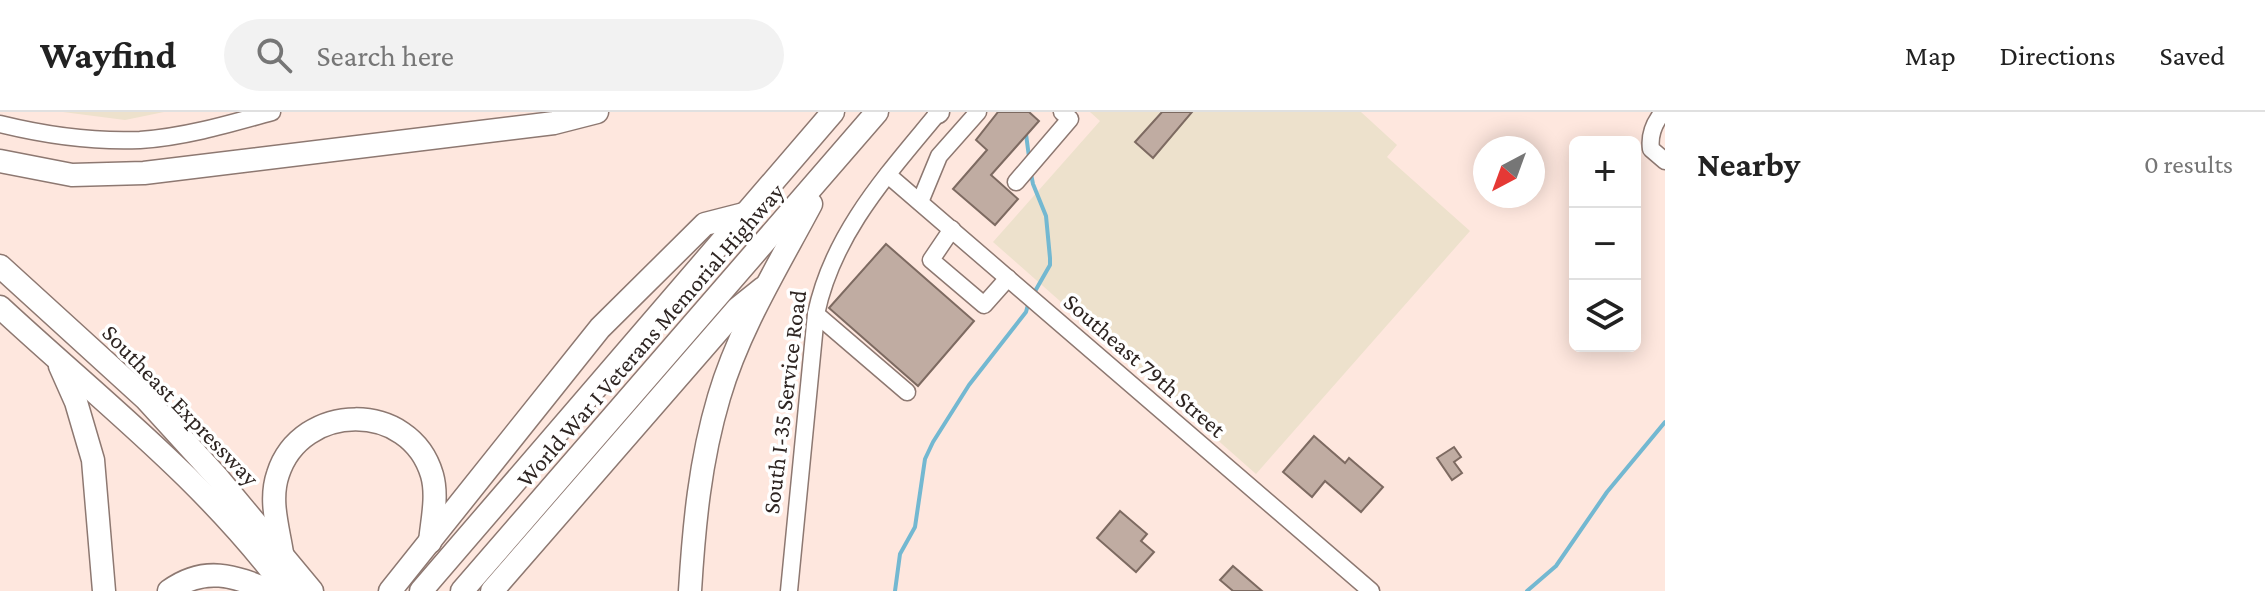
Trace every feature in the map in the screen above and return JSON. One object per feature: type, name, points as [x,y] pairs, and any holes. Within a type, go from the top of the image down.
[{"type":"highway","points":[[0,161],[72,175],[144,173],[554,123],[597,112]]},
{"type":"highway","name":"World War I Veterans Memorial Highway","points":[[421,591],[833,112]]},
{"type":"highway","name":"World War I Veterans Memorial Highway","points":[[462,591],[877,112]]},
{"type":"highway","points":[[690,591],[703,458],[719,395],[749,322],[830,167]]},
{"type":"highway","points":[[390,591],[600,328],[705,224],[744,214]]},
{"type":"highway","name":"Southeast Expressway","points":[[0,266],[146,399],[312,591]]},
{"type":"highway","points":[[492,591],[738,308],[769,283]]},
{"type":"highway","name":"Southeast Expressway","points":[[0,307],[183,472],[223,514],[287,591]]},
{"type":"highway","points":[[58,361],[76,402],[93,460],[104,591]]},
{"type":"highway","points":[[282,554],[274,506],[277,476],[298,441],[311,431],[338,419],[355,418],[385,424],[399,431],[420,451],[432,477],[434,492],[430,542]]},
{"type":"highway","points":[[169,591],[185,581],[213,575],[245,580],[271,591]]},
{"type":"street","points":[[0,124],[40,134],[139,140],[201,131],[272,112]]},
{"type":"street","name":"South I-35 Service Road","points":[[789,591],[816,314],[821,291],[842,239],[856,215],[938,112]]},
{"type":"street","points":[[920,202],[939,156],[978,112]]},
{"type":"street","points":[[1016,182],[1070,119],[1062,112]]},
{"type":"street","points":[[1663,112],[1650,139],[1651,149],[1665,161]]},
{"type":"street","name":"Southeast 79th Street","points":[[888,175],[1371,591]]},
{"type":"street","points":[[952,229],[931,260],[941,269],[984,305],[1008,278]]},
{"type":"street","points":[[816,314],[907,392]]},
{"type":"shaded area","points":[[63,112],[164,112],[125,120]]},
{"type":"shaded area","points":[[1090,112],[1361,112],[1397,145],[1387,157],[1470,231],[1256,474],[993,242],[1100,121]]},
{"type":"building","points":[[998,112],[1029,112],[1039,121],[991,175],[1018,199],[995,225],[953,189],[987,150],[976,140]]},
{"type":"building","points":[[1162,112],[1192,112],[1153,158],[1135,142]]},
{"type":"building","points":[[886,244],[974,321],[918,386],[829,308]]},
{"type":"building","points":[[1314,436],[1345,463],[1349,458],[1383,487],[1361,512],[1325,481],[1312,497],[1283,472]]},
{"type":"building","points":[[1454,447],[1461,457],[1454,462],[1462,473],[1452,480],[1437,458]]},
{"type":"building","points":[[1120,511],[1147,534],[1141,541],[1154,552],[1136,572],[1097,538]]},
{"type":"building","points":[[1233,566],[1262,591],[1233,591],[1220,580]]},
{"type":"waterway","points":[[1026,134],[1029,157]]},
{"type":"waterway","points":[[1031,174],[1046,216],[1050,258],[1050,265],[1034,293]]},
{"type":"waterway","points":[[895,591],[900,554],[915,527],[925,459],[969,385],[1026,312],[1029,301]]},
{"type":"waterway","points":[[1527,591],[1556,566],[1607,492],[1665,422]]}]
